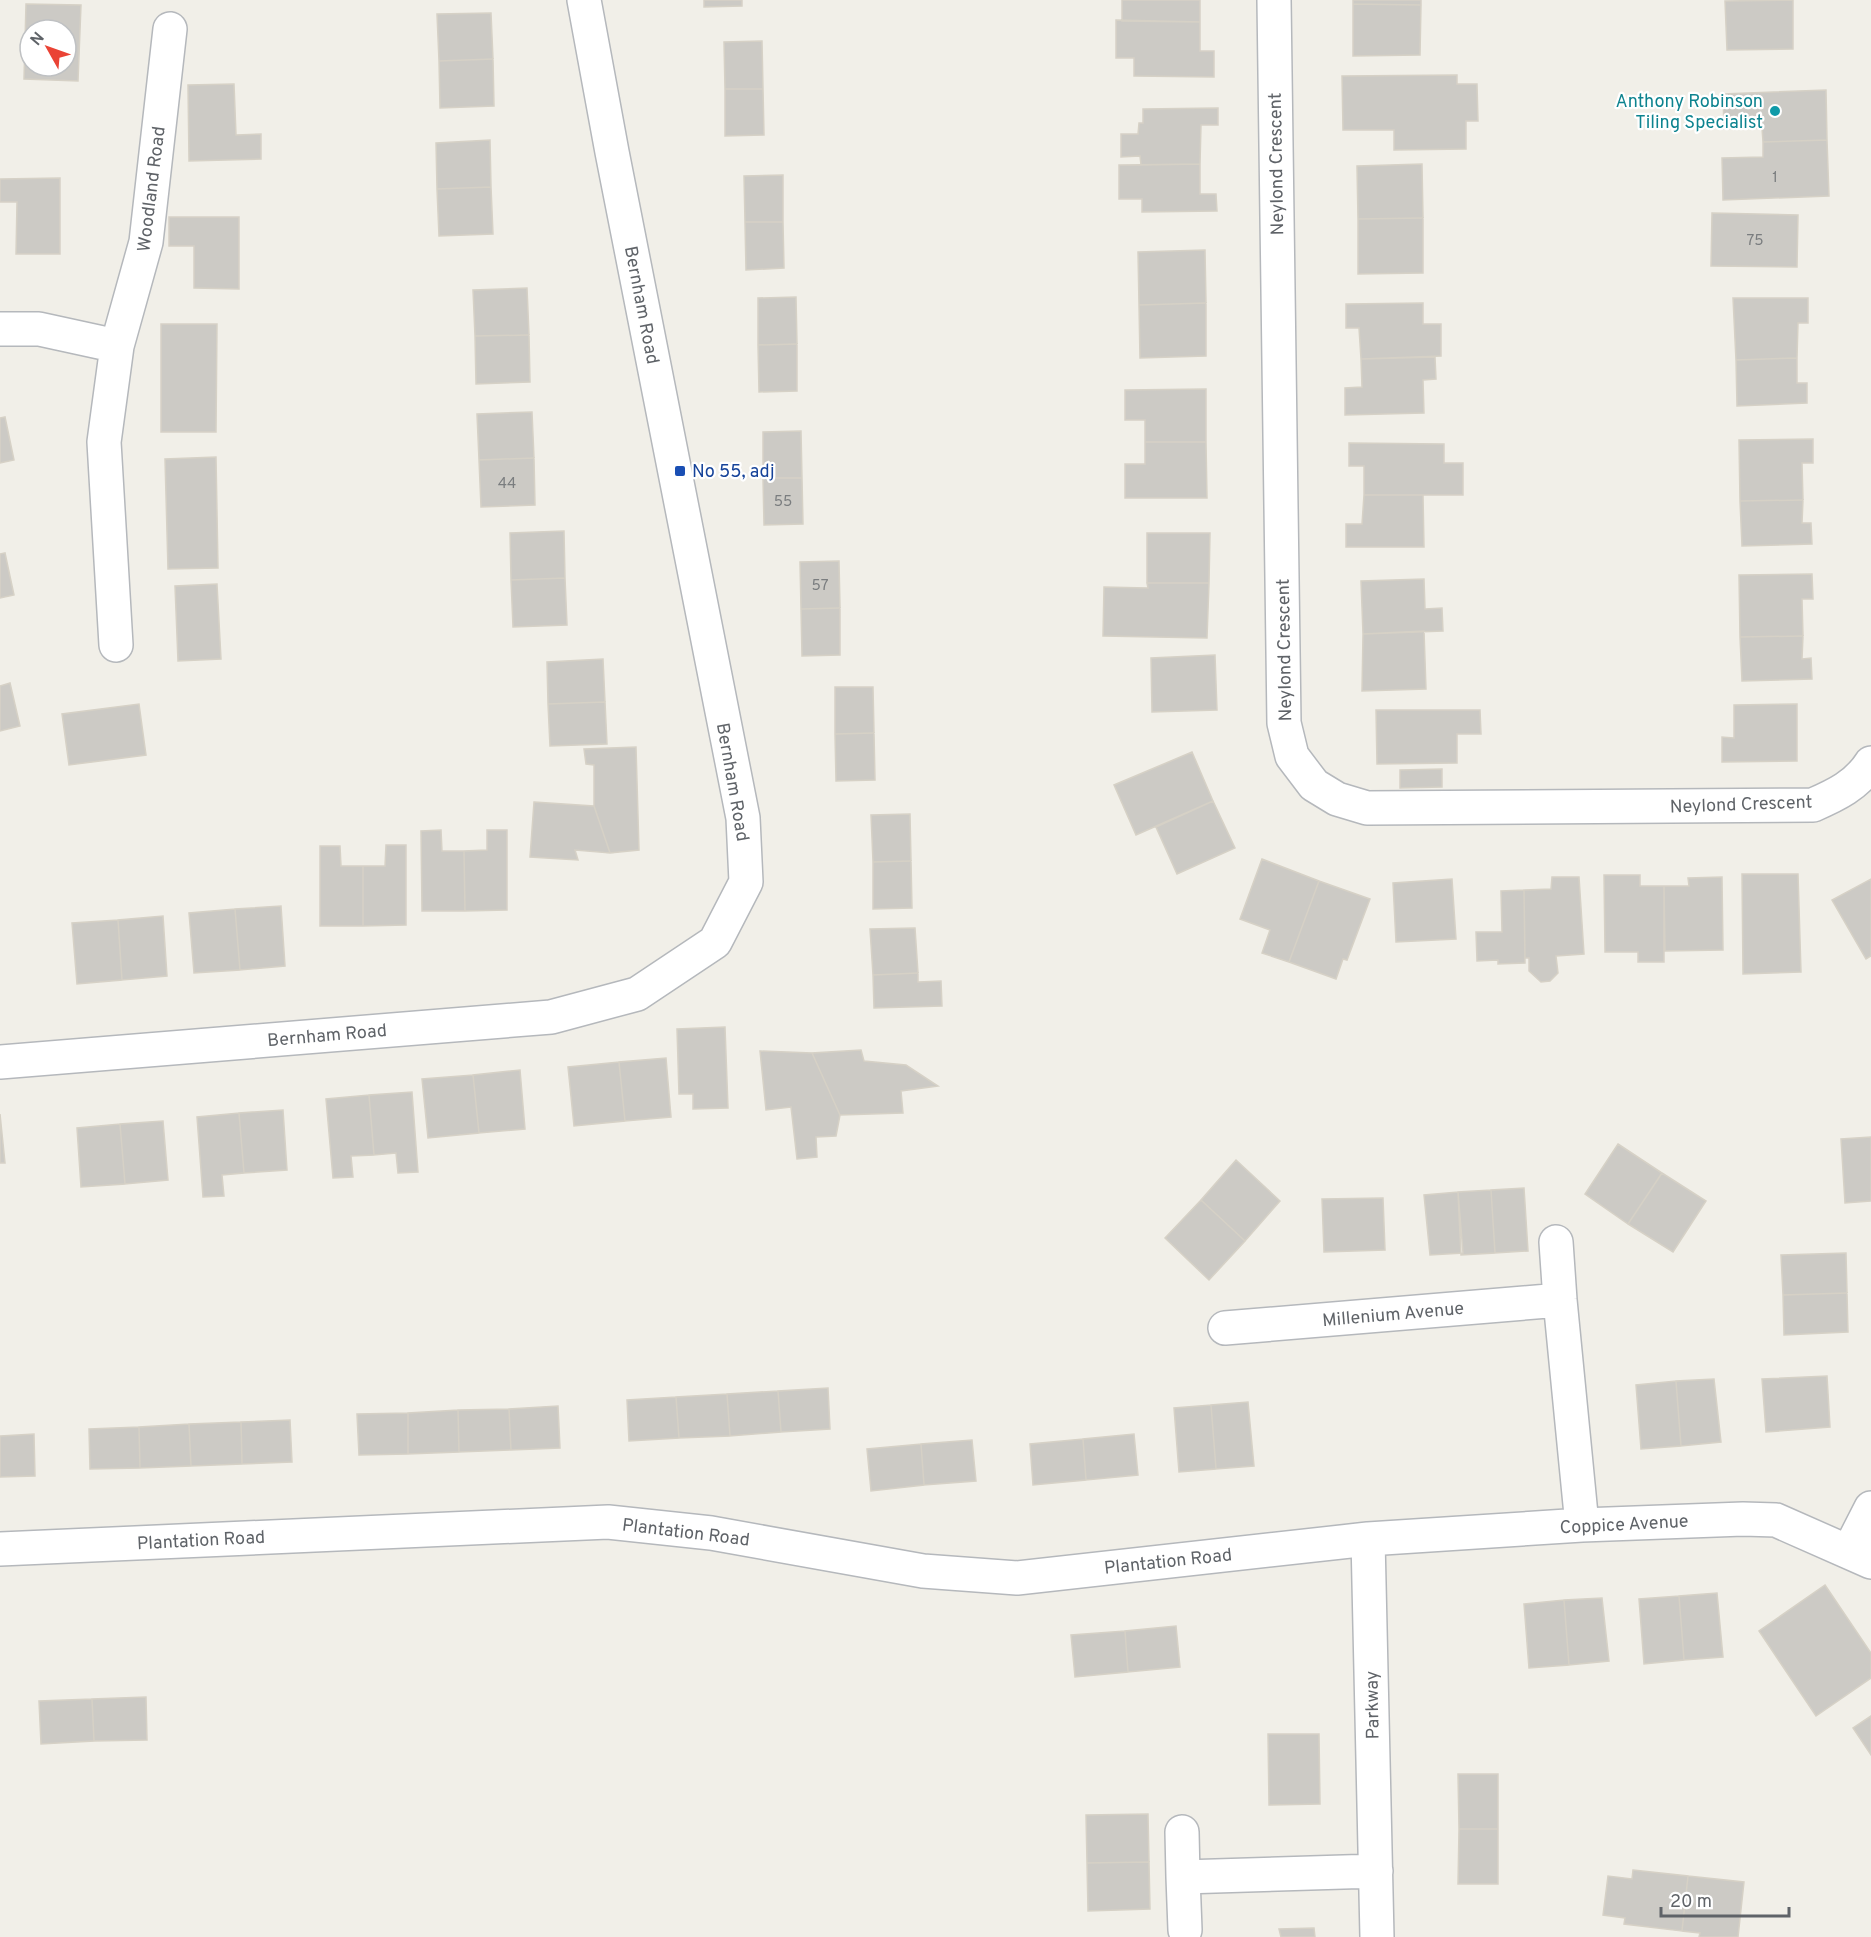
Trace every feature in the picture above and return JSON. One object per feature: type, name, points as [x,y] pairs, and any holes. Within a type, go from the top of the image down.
[{"type":"street","name":"Bernham Road","points":[[0,1062],[551,1017],[637,994],[716,942],[746,882],[743,818],[584,0]]},
{"type":"street","name":"Neylond Crescent","points":[[1274,0],[1284,723],[1292,756],[1314,785],[1337,799],[1367,808],[1813,805],[1842,792],[1866,771],[1871,763]]},
{"type":"street","name":"Woodland Road","points":[[116,645],[104,442],[117,346],[146,242],[170,29]]},
{"type":"street","points":[[0,329],[39,329],[117,346]]},
{"type":"street","points":[[1556,1242],[1582,1525]]},
{"type":"street","name":"Millenium Avenue","points":[[1225,1328],[1560,1300]]},
{"type":"street","points":[[1860,1557],[1871,1508]]},
{"type":"street","name":"Coppice Avenue","points":[[1368,1539],[1582,1525],[1743,1519],[1776,1520],[1860,1557]]},
{"type":"street","name":"Plantation Road","points":[[0,1549],[608,1522],[711,1533],[923,1571],[1017,1578],[1368,1539]]},
{"type":"street","name":"Parkway","points":[[1368,1539],[1377,1937]]},
{"type":"street","points":[[1182,1832],[1185,1930]]},
{"type":"street","points":[[1183,1877],[1376,1870]]},
{"type":"building","points":[[704,0],[742,0],[742,6],[704,7]]},
{"type":"building","points":[[1122,0],[1200,0],[1200,22],[1122,21]]},
{"type":"building","points":[[1353,0],[1421,0],[1421,5],[1353,4]]},
{"type":"building","points":[[1793,0],[1793,49],[1727,50],[1725,1]]},
{"type":"building","points":[[26,4],[81,5],[78,81],[24,79],[78,78],[78,18],[26,18]]},
{"type":"building","points":[[1353,4],[1421,5],[1420,55],[1353,56]]},
{"type":"building","points":[[491,13],[493,59],[439,61],[437,14]]},
{"type":"building","points":[[1116,20],[1200,22],[1200,51],[1214,51],[1214,77],[1134,76],[1134,58],[1116,58]]},
{"type":"building","points":[[762,41],[763,89],[725,89],[724,42]]},
{"type":"building","points":[[493,59],[494,106],[440,108],[439,61]]},
{"type":"building","points":[[1457,75],[1457,84],[1477,84],[1478,121],[1466,121],[1466,149],[1394,150],[1394,130],[1343,130],[1342,76]]},
{"type":"building","points":[[234,84],[236,135],[261,134],[261,159],[189,161],[188,85]]},
{"type":"building","points":[[725,89],[763,89],[764,135],[725,136]]},
{"type":"building","name":"Anthony Robinson Tiling Specialist","points":[[1826,90],[1827,140],[1763,142],[1762,128],[1724,129],[1723,94]]},
{"type":"building","points":[[1218,108],[1218,125],[1201,125],[1200,164],[1141,165],[1140,156],[1121,157],[1121,134],[1138,134],[1139,123],[1143,123],[1143,109]]},
{"type":"building","points":[[490,140],[491,187],[437,189],[436,143]]},
{"type":"building","points":[[1827,140],[1829,196],[1723,200],[1722,158],[1763,157],[1763,142]]},
{"type":"building","points":[[1200,164],[1200,194],[1216,194],[1217,211],[1142,212],[1142,199],[1119,199],[1119,165]]},
{"type":"building","points":[[1422,164],[1423,218],[1358,219],[1357,166]]},
{"type":"building","points":[[783,175],[783,222],[745,222],[744,176]]},
{"type":"building","points":[[60,178],[60,254],[16,254],[17,202],[0,202],[0,179]]},
{"type":"building","points":[[491,187],[493,234],[439,236],[437,189]]},
{"type":"building","points":[[1712,213],[1798,215],[1797,267],[1711,266]]},
{"type":"building","points":[[169,217],[239,217],[239,289],[194,288],[194,246],[169,246]]},
{"type":"building","points":[[1423,218],[1423,273],[1358,274],[1358,219]]},
{"type":"building","points":[[745,222],[783,222],[784,268],[746,270]]},
{"type":"building","points":[[1205,250],[1206,303],[1139,305],[1138,252]]},
{"type":"building","points":[[527,288],[529,335],[475,336],[473,290]]},
{"type":"building","points":[[796,297],[797,344],[758,345],[758,298]]},
{"type":"building","points":[[1733,298],[1808,298],[1808,323],[1798,323],[1797,358],[1736,360]]},
{"type":"building","points":[[1206,303],[1206,356],[1140,358],[1139,305]]},
{"type":"building","points":[[1423,303],[1423,324],[1441,324],[1441,356],[1361,359],[1359,328],[1346,328],[1346,304]]},
{"type":"building","points":[[161,324],[217,324],[216,432],[161,432]]},
{"type":"building","points":[[529,335],[530,382],[476,384],[475,336]]},
{"type":"building","points":[[797,344],[797,391],[759,392],[758,345]]},
{"type":"building","points":[[1435,357],[1436,379],[1423,380],[1424,413],[1345,415],[1345,388],[1362,387],[1361,359]]},
{"type":"building","points":[[1797,358],[1797,383],[1807,383],[1807,403],[1737,406],[1736,360]]},
{"type":"building","points":[[1206,389],[1206,442],[1145,442],[1145,420],[1125,420],[1125,390]]},
{"type":"building","points":[[532,412],[534,458],[479,460],[477,414]]},
{"type":"building","points":[[5,417],[14,460],[0,463],[0,418]]},
{"type":"building","points":[[801,431],[802,478],[763,478],[763,432]]},
{"type":"building","points":[[1813,439],[1813,463],[1802,463],[1803,500],[1740,501],[1739,440]]},
{"type":"building","points":[[1145,442],[1206,442],[1207,498],[1125,498],[1125,464],[1145,464]]},
{"type":"building","points":[[1349,443],[1444,444],[1444,463],[1463,463],[1463,495],[1364,495],[1364,466],[1349,466]]},
{"type":"building","points":[[216,457],[218,568],[168,569],[165,459]]},
{"type":"building","points":[[534,458],[535,505],[481,507],[479,460]]},
{"type":"building","points":[[763,478],[802,478],[803,524],[764,525]]},
{"type":"building","points":[[1364,495],[1423,495],[1424,547],[1346,547],[1346,524],[1362,524]]},
{"type":"building","points":[[1803,500],[1802,523],[1811,523],[1812,544],[1742,546],[1740,501]]},
{"type":"building","points":[[564,531],[565,578],[511,580],[510,533]]},
{"type":"building","points":[[1147,533],[1210,533],[1209,583],[1147,583]]},
{"type":"building","points":[[5,553],[14,595],[0,598],[0,554]]},
{"type":"building","points":[[839,561],[840,608],[801,609],[800,562]]},
{"type":"building","points":[[1812,574],[1813,599],[1802,599],[1803,636],[1740,637],[1739,575]]},
{"type":"building","points":[[565,578],[567,625],[513,627],[511,580]]},
{"type":"building","points":[[1424,579],[1425,609],[1442,608],[1443,631],[1363,634],[1361,581]]},
{"type":"building","points":[[1147,583],[1209,583],[1207,638],[1103,636],[1104,587],[1148,588]]},
{"type":"building","points":[[217,584],[221,659],[178,661],[175,586]]},
{"type":"building","points":[[840,608],[840,655],[802,656],[801,609]]},
{"type":"building","points":[[1424,631],[1426,689],[1362,691],[1363,634]]},
{"type":"building","points":[[1803,636],[1802,659],[1811,658],[1812,679],[1742,681],[1740,637]]},
{"type":"building","points":[[1215,655],[1217,710],[1152,712],[1151,658]]},
{"type":"building","points":[[603,659],[605,702],[548,704],[547,662]]},
{"type":"building","points":[[10,683],[20,726],[0,731],[0,686]]},
{"type":"building","points":[[835,687],[873,687],[874,733],[835,734]]},
{"type":"building","points":[[605,702],[607,744],[550,746],[548,704]]},
{"type":"building","points":[[139,704],[146,755],[69,765],[62,714]]},
{"type":"building","points":[[1797,704],[1797,761],[1722,762],[1722,737],[1734,738],[1734,705]]},
{"type":"building","points":[[1376,710],[1480,710],[1481,734],[1457,734],[1457,763],[1377,764]]},
{"type":"building","points":[[874,733],[875,780],[836,781],[835,734]]},
{"type":"building","points":[[636,747],[639,850],[610,853],[594,806],[594,765],[586,764],[584,749]]},
{"type":"building","points":[[1192,752],[1213,801],[1136,835],[1114,785]]},
{"type":"building","points":[[1442,769],[1442,787],[1400,788],[1400,770]]},
{"type":"building","points":[[1213,801],[1235,848],[1177,874],[1156,827]]},
{"type":"building","points":[[534,802],[594,806],[610,853],[575,850],[578,860],[530,857]]},
{"type":"building","points":[[910,814],[911,861],[873,862],[871,815]]},
{"type":"building","points":[[441,830],[442,851],[464,851],[465,911],[422,911],[421,831]]},
{"type":"building","points":[[487,830],[507,830],[507,910],[465,911],[464,851],[487,850]]},
{"type":"building","points":[[386,845],[406,845],[406,925],[363,926],[363,866],[385,866]]},
{"type":"building","points":[[320,846],[340,846],[341,866],[363,866],[363,926],[320,926]]},
{"type":"building","points":[[1262,859],[1319,881],[1289,962],[1262,953],[1270,930],[1240,919]]},
{"type":"building","points":[[911,861],[912,908],[873,909],[873,862]]},
{"type":"building","points":[[1742,874],[1798,874],[1801,972],[1743,974]]},
{"type":"building","points":[[1604,875],[1640,875],[1640,886],[1664,886],[1664,962],[1638,962],[1638,952],[1605,952]]},
{"type":"building","points":[[1552,877],[1579,877],[1584,954],[1556,956],[1558,973],[1550,981],[1541,982],[1529,971],[1529,958],[1525,958],[1524,890],[1551,889]]},
{"type":"building","points":[[1722,877],[1723,950],[1665,951],[1664,886],[1689,886],[1688,878]]},
{"type":"building","points":[[1452,879],[1456,939],[1396,942],[1393,883]]},
{"type":"building","points":[[1871,879],[1871,956],[1866,959],[1832,900]]},
{"type":"building","points":[[1319,881],[1370,899],[1347,960],[1343,959],[1336,979],[1289,962]]},
{"type":"building","points":[[1524,890],[1525,963],[1498,964],[1498,960],[1477,961],[1476,932],[1502,932],[1501,891]]},
{"type":"building","points":[[281,906],[285,966],[240,970],[235,909]]},
{"type":"building","points":[[235,909],[240,970],[194,973],[189,913]]},
{"type":"building","points":[[163,916],[167,976],[122,980],[118,920]]},
{"type":"building","points":[[118,920],[122,980],[77,984],[72,923]]},
{"type":"building","points":[[915,928],[918,973],[873,975],[870,929]]},
{"type":"building","points":[[918,973],[918,982],[941,981],[942,1006],[874,1008],[873,975]]},
{"type":"building","points":[[725,1027],[728,1108],[693,1109],[693,1094],[679,1094],[677,1029]]},
{"type":"building","points":[[861,1050],[864,1061],[906,1065],[938,1086],[901,1091],[903,1113],[840,1115],[812,1053]]},
{"type":"building","points":[[760,1051],[812,1053],[840,1115],[836,1136],[816,1137],[817,1157],[797,1159],[791,1107],[766,1110]]},
{"type":"building","points":[[666,1058],[671,1117],[625,1121],[619,1062]]},
{"type":"building","points":[[619,1062],[625,1121],[574,1126],[568,1067]]},
{"type":"building","points":[[520,1070],[525,1129],[479,1133],[473,1075]]},
{"type":"building","points":[[473,1075],[479,1133],[428,1138],[422,1079]]},
{"type":"building","points":[[412,1092],[418,1172],[398,1173],[396,1153],[374,1155],[369,1095]]},
{"type":"building","points":[[369,1095],[374,1155],[351,1156],[353,1177],[333,1178],[326,1099]]},
{"type":"building","points":[[283,1110],[287,1170],[244,1173],[239,1113]]},
{"type":"building","points":[[239,1113],[244,1173],[222,1175],[224,1196],[203,1197],[197,1117]]},
{"type":"building","points":[[0,1114],[5,1163],[0,1163]]},
{"type":"building","points":[[163,1121],[168,1180],[125,1184],[120,1124]]},
{"type":"building","points":[[120,1124],[125,1184],[81,1187],[77,1128]]},
{"type":"building","points":[[1871,1137],[1871,1201],[1845,1203],[1841,1139]]},
{"type":"building","points":[[1618,1144],[1662,1173],[1628,1224],[1585,1194]]},
{"type":"building","points":[[1236,1160],[1280,1201],[1245,1241],[1201,1200]]},
{"type":"building","points":[[1662,1173],[1706,1201],[1673,1252],[1628,1224]]},
{"type":"building","points":[[1524,1188],[1528,1251],[1495,1253],[1491,1190]]},
{"type":"building","points":[[1491,1190],[1495,1253],[1461,1255],[1458,1192]]},
{"type":"building","points":[[1458,1192],[1463,1253],[1430,1255],[1424,1195]]},
{"type":"building","points":[[1383,1198],[1385,1250],[1324,1252],[1322,1199]]},
{"type":"building","points":[[1201,1200],[1245,1241],[1209,1280],[1165,1238]]},
{"type":"building","points":[[1846,1253],[1847,1293],[1783,1295],[1781,1255]]},
{"type":"building","points":[[1847,1293],[1848,1332],[1784,1335],[1783,1295]]},
{"type":"building","points":[[1827,1376],[1830,1427],[1766,1432],[1762,1379]]},
{"type":"building","points":[[1714,1379],[1721,1442],[1681,1446],[1676,1381]]},
{"type":"building","points":[[1676,1381],[1681,1446],[1641,1449],[1636,1385]]},
{"type":"building","points":[[828,1388],[830,1429],[781,1432],[778,1391]]},
{"type":"building","points":[[778,1391],[781,1432],[730,1436],[727,1394]]},
{"type":"building","points":[[727,1394],[730,1436],[679,1438],[676,1397]]},
{"type":"building","points":[[676,1397],[679,1438],[629,1441],[627,1400]]},
{"type":"building","points":[[1248,1402],[1254,1466],[1216,1469],[1211,1405]]},
{"type":"building","points":[[1211,1405],[1216,1469],[1179,1472],[1174,1408]]},
{"type":"building","points":[[558,1406],[560,1448],[511,1450],[509,1409]]},
{"type":"building","points":[[509,1409],[511,1450],[459,1452],[458,1410]]},
{"type":"building","points":[[458,1410],[459,1452],[408,1454],[408,1413]]},
{"type":"building","points":[[408,1413],[408,1454],[359,1455],[357,1414]]},
{"type":"building","points":[[290,1420],[292,1462],[242,1464],[241,1422]]},
{"type":"building","points":[[241,1422],[242,1464],[191,1466],[189,1424]]},
{"type":"building","points":[[189,1424],[191,1466],[140,1468],[139,1427]]},
{"type":"building","points":[[139,1427],[140,1468],[90,1469],[89,1429]]},
{"type":"building","points":[[34,1434],[35,1476],[0,1477],[0,1436]]},
{"type":"building","points":[[1134,1434],[1138,1475],[1086,1480],[1083,1439]]},
{"type":"building","points":[[1083,1439],[1086,1480],[1033,1485],[1030,1444]]},
{"type":"building","points":[[972,1440],[976,1481],[924,1485],[921,1444]]},
{"type":"building","points":[[921,1444],[924,1485],[871,1491],[867,1449]]},
{"type":"building","points":[[1825,1585],[1871,1653],[1871,1678],[1816,1716],[1759,1631]]},
{"type":"building","points":[[1717,1593],[1723,1657],[1684,1660],[1679,1596]]},
{"type":"building","points":[[1679,1596],[1684,1660],[1644,1664],[1639,1599]]},
{"type":"building","points":[[1602,1598],[1609,1661],[1569,1665],[1564,1600]]},
{"type":"building","points":[[1564,1600],[1569,1665],[1529,1668],[1524,1604]]},
{"type":"building","points":[[1176,1626],[1180,1667],[1128,1672],[1125,1631]]},
{"type":"building","points":[[1125,1631],[1128,1672],[1075,1677],[1071,1635]]},
{"type":"building","points":[[146,1697],[147,1740],[94,1741],[92,1699]]},
{"type":"building","points":[[92,1699],[94,1741],[41,1744],[39,1701]]},
{"type":"building","points":[[1871,1716],[1871,1755],[1853,1728]]},
{"type":"building","points":[[1268,1734],[1319,1734],[1320,1804],[1269,1805]]},
{"type":"building","points":[[1458,1774],[1498,1774],[1498,1829],[1459,1829]]},
{"type":"building","points":[[1148,1814],[1149,1862],[1087,1863],[1086,1815]]},
{"type":"building","points":[[1459,1829],[1498,1829],[1498,1884],[1458,1884]]},
{"type":"building","points":[[1149,1862],[1150,1909],[1088,1911],[1087,1863]]},
{"type":"building","points":[[1633,1870],[1688,1876],[1682,1931],[1624,1924],[1625,1918],[1603,1915],[1608,1876],[1632,1879]]},
{"type":"building","points":[[1688,1876],[1744,1882],[1738,1937],[1699,1937],[1700,1933],[1682,1931]]},
{"type":"building","points":[[1314,1928],[1315,1937],[1281,1937],[1279,1929]]},
{"type":"place","name":"Anthony Robinson Tiling Specialist","points":[[1775,111]]},
{"type":"place","name":"No 55, adj","points":[[680,471]]}]
